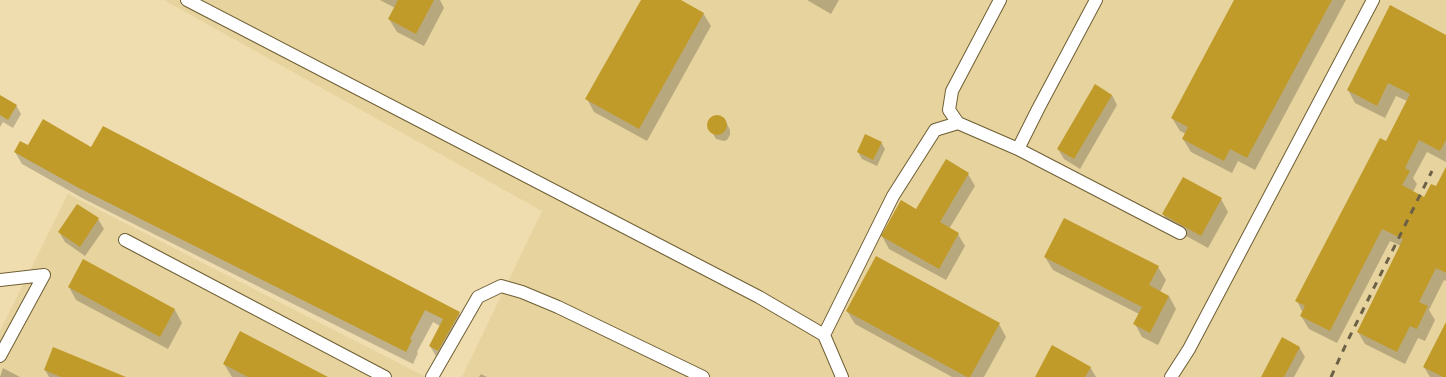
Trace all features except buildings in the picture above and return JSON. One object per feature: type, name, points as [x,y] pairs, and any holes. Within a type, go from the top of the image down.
[{"type":"street","points":[[187,0],[759,297],[824,335],[842,377]]},
{"type":"street","points":[[1000,0],[952,91],[949,110],[958,122],[1018,149],[1180,233]]},
{"type":"street","points":[[1018,149],[1041,102],[1096,0]]},
{"type":"street","points":[[1171,377],[1189,349],[1373,0]]},
{"type":"street","points":[[824,335],[893,196],[935,130],[958,122]]},
{"type":"street","points":[[125,240],[385,377]]},
{"type":"street","points":[[0,280],[44,275],[0,356]]},
{"type":"street","points":[[432,377],[478,297],[501,286],[522,292],[558,307],[702,377]]},
{"type":"shaded area","points":[[164,0],[1446,0],[1446,377],[462,377],[542,211]]},
{"type":"shaded area","points":[[68,194],[426,377],[0,377],[0,331]]},
{"type":"railway","points":[[1331,377],[1432,171]]}]
